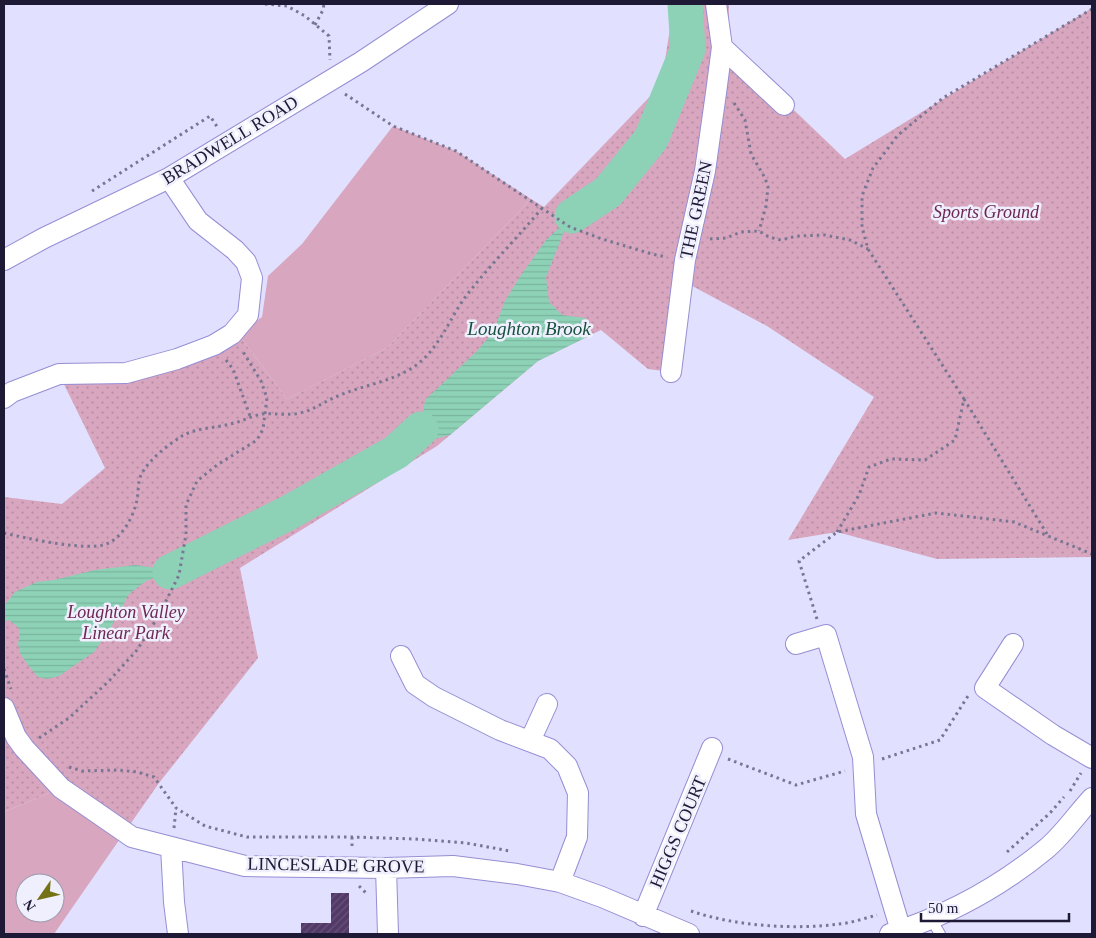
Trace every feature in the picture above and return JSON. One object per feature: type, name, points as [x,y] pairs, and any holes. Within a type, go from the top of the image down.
[{"type":"street","name":"BRADWELL ROAD","points":[[4,260],[44,238],[169,178],[331,80],[448,4]]},
{"type":"street","name":"THE GREEN","points":[[671,372],[685,260],[705,171],[722,47],[716,4]]},
{"type":"street","points":[[722,47],[784,105]]},
{"type":"street","points":[[4,398],[12,392],[59,374],[126,373],[177,359],[214,345],[232,334],[248,315],[252,278],[246,262],[198,221],[169,178]]},
{"type":"street","points":[[796,644],[826,635],[863,758],[866,814],[895,932],[936,926],[956,908],[1001,882],[1047,848],[1092,798]]},
{"type":"street","points":[[1013,644],[984,688],[1053,735],[1092,758]]},
{"type":"street","points":[[401,656],[416,684],[434,697],[500,730],[550,749],[567,766],[578,793],[576,837],[560,882]]},
{"type":"street","points":[[530,742],[547,704]]},
{"type":"street","name":"LINCESLADE GROVE","points":[[4,708],[16,736],[24,748],[61,788],[132,838],[245,866],[386,868],[453,866],[517,874],[560,882],[602,897],[689,934]]},
{"type":"street","name":"HIGGS COURT","points":[[643,916],[712,748]]},
{"type":"street","points":[[171,847],[178,934]]},
{"type":"street","points":[[386,868],[388,934]]},
{"type":"path","points":[[265,4],[287,6],[305,16],[329,36],[331,80],[336,89],[394,126],[456,151],[570,226],[652,254],[685,260]]},
{"type":"path","points":[[315,24],[323,10],[324,4]]},
{"type":"path","points":[[1047,535],[964,399],[868,249],[862,226],[862,196],[873,168],[898,135],[943,98],[1092,8]]},
{"type":"path","points":[[716,93],[727,98],[740,110],[748,130],[751,154],[768,186],[766,206],[759,231]]},
{"type":"path","points":[[86,195],[210,116],[228,143]]},
{"type":"path","points":[[4,533],[60,544],[98,546],[107,544],[122,532],[131,518],[136,504],[141,474],[172,443],[185,435],[233,424],[250,416],[300,413],[337,396],[394,377],[414,366],[429,354],[449,326],[466,297],[543,207]]},
{"type":"path","points":[[691,236],[708,239],[726,238],[742,232],[759,231],[769,237],[781,240],[797,236],[825,235],[850,240],[868,249]]},
{"type":"path","points":[[24,748],[69,718],[110,681],[137,650],[158,617],[179,575],[186,534],[186,505],[197,481],[217,465],[256,440],[263,429],[267,398],[261,380],[232,334]]},
{"type":"path","points":[[214,345],[233,369],[250,416]]},
{"type":"path","points":[[826,635],[815,616],[799,561],[837,532],[859,495],[870,467],[891,459],[925,460],[955,440],[964,399]]},
{"type":"path","points":[[837,532],[936,513],[1014,522],[1092,554]]},
{"type":"green space","name":"Loughton Valley Linear Park","points":[[674,4],[729,4],[728,47],[845,159],[1092,8],[1092,557],[937,559],[837,532],[788,540],[874,397],[767,326],[683,281],[671,372],[648,369],[601,330],[538,361],[437,446],[240,568],[258,658],[159,783],[124,833],[61,788],[4,812],[4,497],[62,504],[105,468],[59,374],[127,373],[238,334],[287,399],[387,348],[531,199],[544,207],[661,85]]},
{"type":"green space","points":[[393,126],[456,151],[531,199],[387,348],[287,399],[238,334],[262,317],[268,276],[302,244]]},
{"type":"green space","points":[[61,788],[124,833],[65,918],[65,873],[15,873],[15,923],[62,923],[54,934],[4,934],[4,812]]},
{"type":"water","name":"Loughton Brook","points":[[572,216],[546,277],[549,302],[562,315],[585,318],[591,335],[538,361],[450,435],[434,439],[421,429],[425,400],[477,351],[493,332],[505,301],[519,278],[546,240]]},
{"type":"water","points":[[135,565],[170,572],[146,581],[129,594],[110,629],[94,652],[59,676],[47,679],[38,677],[20,653],[18,644],[20,632],[18,627],[9,620],[4,622],[4,606],[15,592],[37,582],[95,570]]},
{"type":"building","points":[[331,893],[349,893],[349,934],[301,934],[301,923],[331,923]]},
{"type":"waterway","name":"Loughton Brook","points":[[572,216],[608,192],[651,139],[688,49],[685,4]]},
{"type":"waterway","name":"Loughton Brook","points":[[170,572],[288,513],[396,452],[421,429]]},
{"type":"park label","name":"Sports Ground","points":[[986,212]]}]
